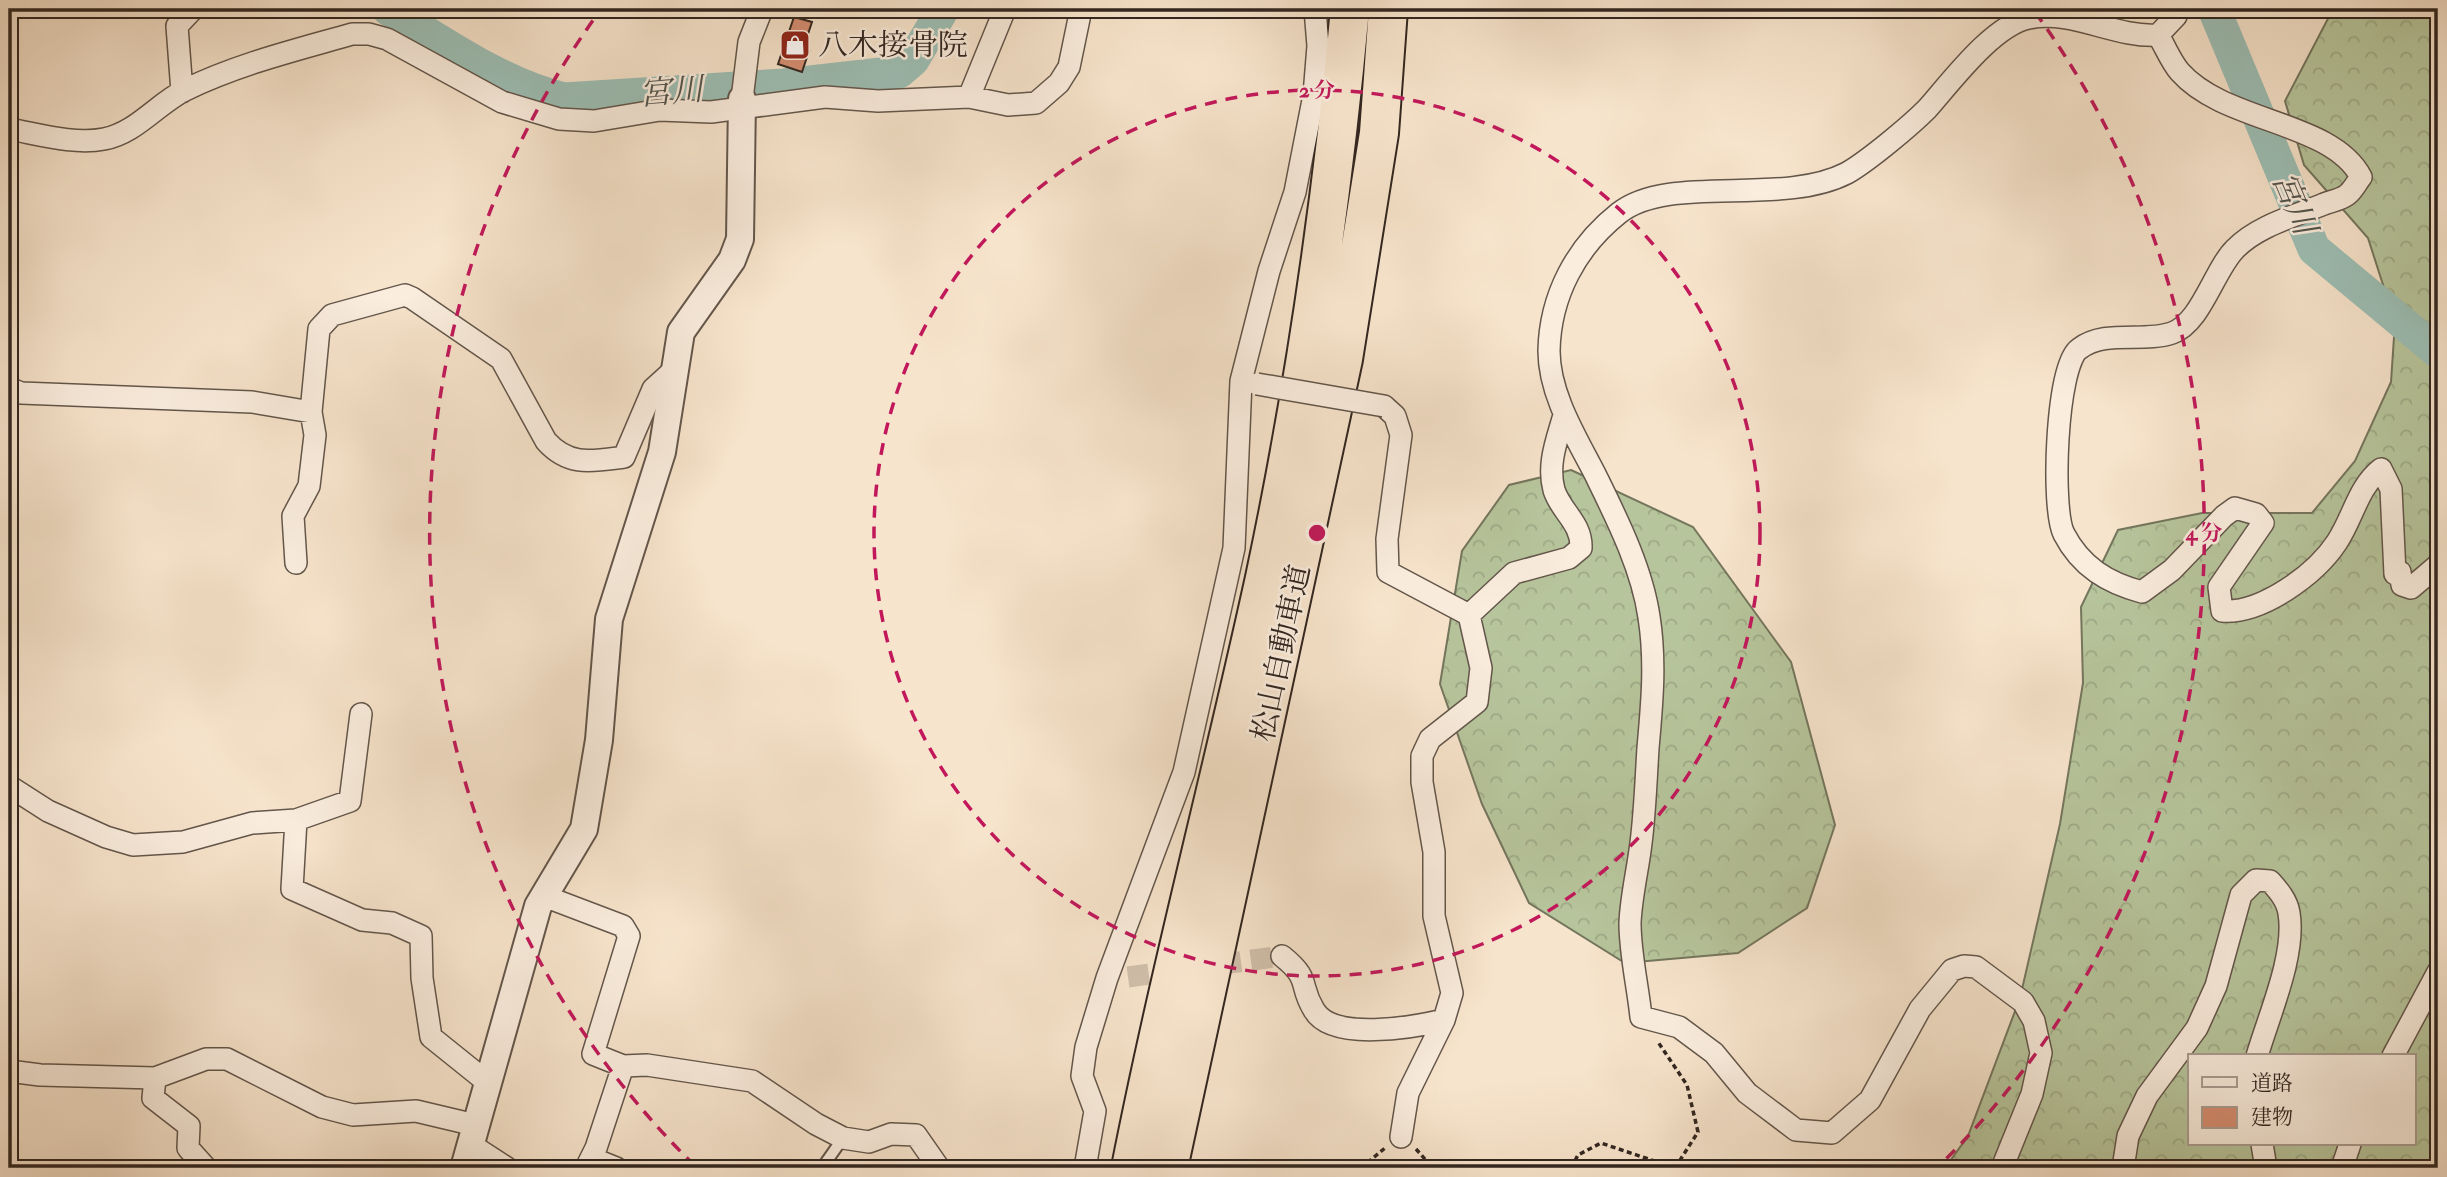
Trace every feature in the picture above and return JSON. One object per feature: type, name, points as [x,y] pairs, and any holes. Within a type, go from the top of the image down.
[{"type":"highway","name":"松山自動車道","points":[[1168,1168],[1159,1121],[1309,349],[1339,129],[1350,9]]},
{"type":"highway","name":"松山自動車道","points":[[1131,1168],[1159,1121],[1296,587],[1343,359],[1379,133],[1388,9]]},
{"type":"street","points":[[182,92],[177,26],[192,9]]},
{"type":"street","points":[[470,1146],[538,906],[584,829],[599,740],[609,619],[662,452],[681,332],[732,260],[740,239],[743,95],[749,42],[762,9]]},
{"type":"street","points":[[969,97],[1005,9]]},
{"type":"street","points":[[9,129],[74,139],[103,140],[126,132],[182,92],[270,58],[352,34],[369,34],[387,39],[502,103],[559,120],[594,121],[660,110],[711,112],[743,95],[878,101],[969,97],[1008,105],[1036,103],[1059,83],[1069,67],[1081,9]]},
{"type":"street","points":[[1086,1168],[1095,1111],[1082,1076],[1086,1047],[1117,977],[1184,772],[1234,548],[1252,328],[1295,192],[1314,95],[1318,46],[1315,9]]},
{"type":"street","points":[[2002,1168],[2032,1094],[2041,1053],[2034,1021],[2023,1002],[1976,967],[1964,966],[1952,970],[1920,1009],[1870,1100],[1832,1133],[1796,1130],[1748,1093],[1714,1054],[1679,1027],[1642,1017],[1630,923],[1642,838],[1654,667],[1649,614],[1631,557],[1596,476],[1564,415],[1549,354],[1555,306],[1564,279],[1584,247],[1621,210],[1656,195],[1794,189],[1820,184],[1849,172],[1923,113],[1983,46],[2024,18],[2049,15],[2141,36],[2158,35],[2176,16],[2176,9]]},
{"type":"street","points":[[2158,35],[2179,72],[2215,100],[2333,147],[2354,162],[2361,177],[2348,195],[2264,229],[2234,249],[2194,315],[2173,333],[2098,340],[2078,349],[2068,362],[2062,390],[2058,499],[2062,532],[2081,561],[2115,584],[2142,592],[2172,569],[2224,516],[2235,509],[2256,514],[2263,523],[2218,587],[2222,611],[2237,612],[2282,592],[2316,569],[2337,541],[2369,479],[2381,469],[2391,489],[2395,574],[2400,572],[2402,586],[2410,587],[2438,565]]},
{"type":"street","points":[[296,563],[293,516],[309,486],[315,435],[311,412],[318,329],[332,315],[405,295],[500,359],[546,441],[555,452],[575,461],[624,457],[653,388],[676,369]]},
{"type":"street","points":[[1249,382],[1384,406],[1395,416],[1401,436],[1387,539],[1388,572],[1469,615],[1481,668],[1477,702],[1430,739],[1422,756],[1422,782],[1434,852],[1434,916],[1452,993],[1444,1020],[1408,1093],[1401,1137]]},
{"type":"street","points":[[9,388],[22,393],[252,402],[311,412]]},
{"type":"street","points":[[1469,615],[1514,573],[1569,558],[1581,548],[1582,534],[1555,492],[1550,466],[1564,415]]},
{"type":"street","points":[[9,786],[48,811],[106,837],[133,845],[184,842],[252,823],[296,820],[350,802],[361,714]]},
{"type":"street","points":[[296,820],[292,889],[362,920],[392,923],[421,936],[422,978],[431,1037],[487,1082]]},
{"type":"street","points":[[2123,1168],[2128,1136],[2147,1096],[2197,1028],[2216,986],[2241,895],[2256,880],[2270,881],[2281,892],[2289,912],[2288,950],[2258,1054]]},
{"type":"street","points":[[544,896],[623,926],[629,936],[593,1054],[622,1066],[647,1065],[752,1081],[816,1124],[843,1138],[869,1142],[891,1134],[916,1135],[939,1168]]},
{"type":"street","points":[[1282,956],[1301,971],[1314,1012],[1327,1023],[1350,1029],[1413,1028],[1444,1020]]},
{"type":"street","points":[[2394,1054],[2438,972]]},
{"type":"street","points":[[9,1070],[40,1075],[155,1078],[206,1059],[227,1059],[322,1107],[353,1115],[416,1111],[506,1168]]},
{"type":"street","points":[[617,1168],[588,1163],[622,1066]]},
{"type":"street","points":[[155,1078],[153,1098],[189,1126],[188,1148],[206,1168]]},
{"type":"street","points":[[2262,1146],[2266,1168]]},
{"type":"street","points":[[2342,1168],[2349,1146]]},
{"type":"lane","points":[[822,1168],[843,1138]]},
{"type":"path","points":[[1571,1168],[1578,1155],[1601,1143],[1675,1168],[1698,1132],[1687,1085],[1642,1017]]},
{"type":"path","points":[[1360,1168],[1401,1137],[1427,1158],[1433,1168]]},
{"type":"green space","points":[[2333,9],[2438,9],[2438,1168],[1945,1168],[1968,1136],[2020,998],[2060,824],[2083,683],[2081,607],[2118,530],[2202,513],[2312,513],[2355,461],[2391,382],[2395,322],[2368,238],[2304,165],[2285,101]]},
{"type":"green space","points":[[1571,470],[1693,527],[1791,662],[1835,825],[1807,908],[1738,953],[1625,963],[1529,903],[1482,804],[1440,684],[1462,551],[1509,485]]},
{"type":"building","points":[[794,17],[812,22],[803,49],[809,51],[802,72],[778,64]]},
{"type":"waterway","name":"宮川","points":[[388,9],[495,73],[564,99],[784,85],[899,72],[913,60],[943,9]]},
{"type":"waterway","name":"宮川","points":[[2214,9],[2314,249],[2438,352]]},
{"type":"tunnel","points":[[1128,977],[1282,956]]},
{"type":"place","name":"八木接骨院","points":[[795,45]]}]
